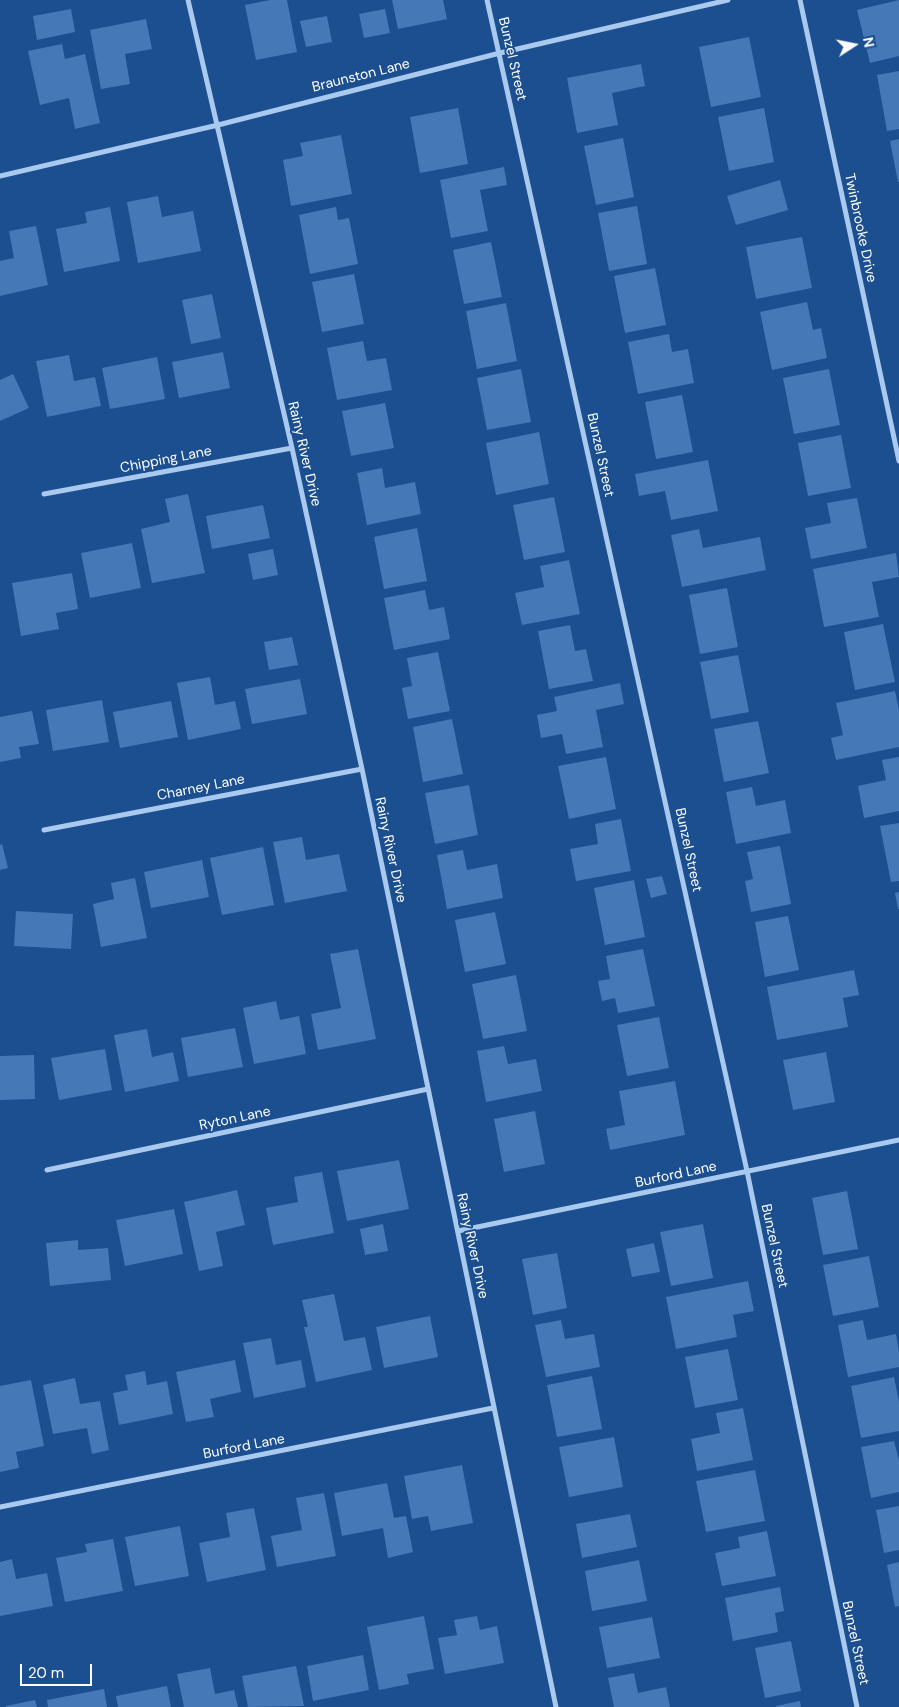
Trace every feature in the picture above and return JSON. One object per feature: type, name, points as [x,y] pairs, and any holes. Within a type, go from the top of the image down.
[{"type":"street","name":"Rainy River Drive","points":[[188,0],[292,448],[362,769],[556,1707]]},
{"type":"street","name":"Bunzel Street","points":[[487,0],[747,1171],[857,1707]]},
{"type":"street","name":"Braunston Lane","points":[[0,176],[218,125],[500,53],[728,0]]},
{"type":"street","name":"Twinbrooke Drive","points":[[800,0],[899,461]]},
{"type":"street","name":"Chipping Lane","points":[[44,494],[292,448]]},
{"type":"street","name":"Charney Lane","points":[[44,830],[362,769]]},
{"type":"street","name":"Ryton Lane","points":[[47,1170],[428,1089]]},
{"type":"street","name":"Burford Lane","points":[[458,1231],[899,1140]]},
{"type":"street","name":"Burford Lane","points":[[0,1507],[493,1408]]},
{"type":"building","points":[[270,0],[287,0],[297,52],[256,60],[245,5]]},
{"type":"building","points":[[392,0],[443,0],[447,19],[398,29]]},
{"type":"building","points":[[899,0],[899,56],[870,63],[857,10]]},
{"type":"building","points":[[71,9],[75,32],[37,40],[33,16]]},
{"type":"building","points":[[385,9],[390,33],[364,38],[359,14]]},
{"type":"building","points":[[327,16],[332,42],[306,47],[300,21]]},
{"type":"building","points":[[146,19],[152,49],[125,54],[130,84],[101,89],[90,30]]},
{"type":"building","points":[[749,37],[761,97],[711,107],[699,47]]},
{"type":"building","points":[[62,44],[65,59],[85,54],[100,123],[75,129],[69,98],[40,105],[28,51]]},
{"type":"building","points":[[641,64],[645,86],[612,93],[618,125],[577,133],[567,78]]},
{"type":"building","points":[[899,71],[899,129],[887,131],[877,75]]},
{"type":"building","points":[[458,108],[468,164],[420,173],[410,117]]},
{"type":"building","points":[[764,108],[774,162],[729,171],[718,117]]},
{"type":"building","points":[[341,135],[352,194],[291,206],[283,160],[303,156],[300,143]]},
{"type":"building","points":[[623,138],[634,197],[596,205],[584,146]]},
{"type":"building","points":[[899,139],[899,182],[898,182],[890,141]]},
{"type":"building","points":[[504,167],[507,185],[480,190],[488,231],[451,238],[440,180]]},
{"type":"building","points":[[780,180],[788,210],[736,225],[727,196]]},
{"type":"building","points":[[158,196],[162,217],[193,211],[201,251],[138,263],[127,202]]},
{"type":"building","points":[[637,206],[647,264],[609,271],[598,213]]},
{"type":"building","points":[[110,207],[120,261],[64,272],[56,229],[87,223],[85,212]]},
{"type":"building","points":[[336,207],[338,220],[349,218],[358,264],[310,274],[299,215]]},
{"type":"building","points":[[36,226],[48,285],[0,296],[0,261],[14,258],[9,231]]},
{"type":"building","points":[[802,237],[812,288],[756,299],[746,247]]},
{"type":"building","points":[[491,242],[502,297],[464,304],[453,250]]},
{"type":"building","points":[[655,268],[666,325],[625,333],[614,276]]},
{"type":"building","points":[[354,274],[364,324],[322,332],[312,282]]},
{"type":"building","points":[[212,294],[221,338],[191,344],[182,300]]},
{"type":"building","points":[[807,302],[813,330],[821,328],[827,358],[772,370],[760,312]]},
{"type":"building","points":[[506,303],[517,361],[477,369],[466,311]]},
{"type":"building","points":[[669,334],[672,352],[688,349],[694,383],[638,394],[628,342]]},
{"type":"building","points":[[363,341],[367,361],[386,358],[392,390],[337,400],[327,348]]},
{"type":"building","points":[[223,352],[230,388],[179,398],[172,362]]},
{"type":"building","points":[[69,355],[74,381],[95,377],[101,406],[47,417],[36,361]]},
{"type":"building","points":[[157,357],[165,399],[110,409],[102,368]]},
{"type":"building","points":[[521,369],[531,422],[487,430],[477,378]]},
{"type":"building","points":[[829,369],[840,425],[794,434],[783,378]]},
{"type":"building","points":[[13,374],[29,408],[0,421],[0,380]]},
{"type":"building","points":[[682,395],[693,452],[656,459],[645,402]]},
{"type":"building","points":[[385,403],[394,448],[351,456],[342,411]]},
{"type":"building","points":[[539,432],[549,484],[496,495],[486,443]]},
{"type":"building","points":[[841,435],[851,488],[808,496],[798,443]]},
{"type":"building","points":[[708,460],[718,511],[671,520],[665,491],[639,496],[635,474]]},
{"type":"building","points":[[382,468],[385,488],[415,482],[421,514],[367,525],[357,473]]},
{"type":"building","points":[[188,494],[205,573],[152,583],[141,529],[170,522],[165,499]]},
{"type":"building","points":[[554,497],[565,552],[524,560],[513,505]]},
{"type":"building","points":[[857,498],[867,548],[811,559],[805,528],[831,523],[827,503]]},
{"type":"building","points":[[263,505],[270,538],[212,549],[206,516]]},
{"type":"building","points":[[417,528],[427,581],[384,589],[374,537]]},
{"type":"building","points":[[699,529],[703,548],[760,537],[766,570],[682,587],[671,535]]},
{"type":"building","points":[[132,543],[141,588],[90,598],[81,553]]},
{"type":"building","points":[[273,549],[278,575],[253,580],[248,554]]},
{"type":"building","points":[[896,553],[899,577],[872,582],[879,617],[824,627],[813,569]]},
{"type":"building","points":[[569,560],[580,614],[522,625],[515,593],[544,587],[540,566]]},
{"type":"building","points":[[72,573],[78,609],[56,613],[59,629],[21,636],[12,583]]},
{"type":"building","points":[[727,588],[738,647],[700,654],[689,595]]},
{"type":"building","points":[[425,590],[429,610],[444,607],[450,639],[394,650],[384,598]]},
{"type":"building","points":[[883,624],[895,682],[855,690],[844,632]]},
{"type":"building","points":[[570,625],[575,651],[586,649],[593,681],[549,689],[538,631]]},
{"type":"building","points":[[292,637],[298,665],[269,670],[264,642]]},
{"type":"building","points":[[438,652],[450,711],[408,719],[402,688],[412,686],[407,658]]},
{"type":"building","points":[[738,655],[749,712],[711,719],[700,662]]},
{"type":"building","points":[[210,677],[215,705],[235,701],[241,729],[188,740],[177,683]]},
{"type":"building","points":[[300,679],[307,714],[252,724],[245,689]]},
{"type":"building","points":[[620,683],[624,704],[596,710],[603,747],[566,754],[562,734],[541,738],[537,715],[557,711],[554,697]]},
{"type":"building","points":[[895,691],[899,710],[899,747],[836,760],[831,738],[843,735],[836,703]]},
{"type":"building","points":[[102,700],[109,742],[53,751],[46,710]]},
{"type":"building","points":[[171,701],[178,737],[120,748],[113,712]]},
{"type":"building","points":[[32,711],[39,744],[19,747],[21,758],[0,762],[0,717]]},
{"type":"building","points":[[452,719],[463,774],[423,782],[413,727]]},
{"type":"building","points":[[758,721],[769,773],[724,782],[714,729]]},
{"type":"building","points":[[606,757],[616,809],[569,819],[558,766]]},
{"type":"building","points":[[899,757],[899,811],[864,818],[858,786],[886,780],[882,760]]},
{"type":"building","points":[[469,785],[478,835],[435,844],[425,793]]},
{"type":"building","points":[[752,787],[756,806],[785,800],[791,833],[736,844],[726,792]]},
{"type":"building","points":[[621,819],[631,871],[576,881],[570,849],[598,844],[595,824]]},
{"type":"building","points":[[899,823],[899,881],[891,882],[880,826]]},
{"type":"building","points":[[302,837],[306,860],[339,854],[347,891],[285,903],[273,842]]},
{"type":"building","points":[[2,844],[8,868],[0,870],[0,845]]},
{"type":"building","points":[[780,846],[791,904],[751,912],[745,881],[753,879],[747,852]]},
{"type":"building","points":[[263,847],[274,905],[222,915],[210,858]]},
{"type":"building","points":[[463,850],[467,870],[497,864],[503,898],[447,909],[437,855]]},
{"type":"building","points":[[202,860],[209,897],[151,908],[144,872]]},
{"type":"building","points":[[662,876],[667,894],[651,898],[646,879]]},
{"type":"building","points":[[135,878],[147,938],[101,947],[93,904],[114,899],[111,883]]},
{"type":"building","points":[[634,880],[645,937],[605,945],[594,888]]},
{"type":"building","points":[[899,892],[899,909],[898,909],[895,893]]},
{"type":"building","points":[[16,911],[73,914],[71,949],[14,946]]},
{"type":"building","points":[[495,912],[506,964],[465,972],[455,920]]},
{"type":"building","points":[[788,916],[799,970],[765,977],[755,922]]},
{"type":"building","points":[[358,949],[376,1039],[318,1050],[311,1014],[341,1008],[330,954]]},
{"type":"building","points":[[643,949],[655,1006],[618,1013],[615,998],[602,1001],[598,981],[610,979],[606,956]]},
{"type":"building","points":[[854,970],[859,995],[843,998],[848,1027],[777,1040],[767,987]]},
{"type":"building","points":[[516,975],[527,1031],[483,1039],[472,984]]},
{"type":"building","points":[[276,1001],[280,1020],[299,1016],[306,1054],[254,1064],[243,1008]]},
{"type":"building","points":[[659,1017],[669,1068],[627,1076],[617,1025]]},
{"type":"building","points":[[235,1028],[243,1067],[188,1077],[181,1038]]},
{"type":"building","points":[[147,1029],[152,1057],[173,1052],[179,1081],[125,1092],[114,1035]]},
{"type":"building","points":[[504,1046],[508,1064],[536,1059],[542,1091],[486,1102],[477,1051]]},
{"type":"building","points":[[105,1049],[112,1090],[59,1100],[51,1058]]},
{"type":"building","points":[[826,1052],[835,1102],[793,1110],[783,1060]]},
{"type":"building","points":[[34,1055],[35,1099],[0,1100],[0,1056]]},
{"type":"building","points":[[675,1081],[685,1135],[610,1150],[606,1129],[625,1125],[619,1091]]},
{"type":"building","points":[[535,1111],[545,1164],[504,1172],[494,1119]]},
{"type":"building","points":[[399,1160],[409,1209],[347,1221],[337,1171]]},
{"type":"building","points":[[322,1172],[334,1233],[273,1245],[266,1208],[298,1202],[294,1177]]},
{"type":"building","points":[[237,1190],[245,1225],[216,1232],[223,1266],[199,1271],[184,1202]]},
{"type":"building","points":[[847,1191],[858,1249],[823,1255],[812,1198]]},
{"type":"building","points":[[174,1209],[183,1254],[125,1266],[116,1220]]},
{"type":"building","points":[[383,1224],[388,1251],[365,1255],[360,1229]]},
{"type":"building","points":[[703,1224],[713,1278],[671,1286],[660,1232]]},
{"type":"building","points":[[78,1240],[78,1250],[108,1248],[111,1280],[50,1286],[46,1243]]},
{"type":"building","points":[[654,1243],[660,1272],[632,1277],[626,1249]]},
{"type":"building","points":[[557,1253],[567,1308],[533,1315],[522,1259]]},
{"type":"building","points":[[869,1256],[879,1307],[833,1316],[823,1265]]},
{"type":"building","points":[[748,1281],[754,1311],[733,1315],[737,1337],[676,1349],[666,1297]]},
{"type":"building","points":[[334,1294],[344,1341],[365,1337],[372,1370],[316,1382],[304,1327],[308,1327],[302,1300]]},
{"type":"building","points":[[430,1316],[438,1357],[384,1368],[376,1327]]},
{"type":"building","points":[[561,1320],[565,1339],[594,1334],[600,1367],[546,1377],[535,1325]]},
{"type":"building","points":[[863,1320],[867,1340],[896,1334],[899,1367],[848,1377],[838,1325]]},
{"type":"building","points":[[271,1338],[276,1365],[301,1360],[306,1387],[254,1398],[243,1343]]},
{"type":"building","points":[[728,1349],[738,1400],[695,1408],[685,1357]]},
{"type":"building","points":[[235,1360],[241,1392],[210,1399],[214,1417],[186,1422],[176,1372]]},
{"type":"building","points":[[145,1371],[147,1385],[167,1381],[173,1414],[119,1425],[113,1393],[128,1390],[125,1375]]},
{"type":"building","points":[[592,1376],[602,1429],[557,1437],[547,1385]]},
{"type":"building","points":[[894,1377],[899,1402],[899,1431],[861,1438],[851,1386]]},
{"type":"building","points":[[75,1378],[80,1404],[100,1401],[109,1450],[92,1454],[87,1428],[53,1434],[43,1385]]},
{"type":"building","points":[[31,1380],[44,1446],[16,1452],[19,1468],[0,1472],[0,1386]]},
{"type":"building","points":[[743,1408],[753,1460],[697,1471],[691,1439],[720,1433],[716,1413]]},
{"type":"building","points":[[614,1437],[623,1487],[569,1497],[559,1447]]},
{"type":"building","points":[[894,1441],[899,1460],[899,1492],[871,1498],[861,1447]]},
{"type":"building","points":[[462,1465],[473,1523],[431,1531],[428,1516],[412,1519],[404,1476]]},
{"type":"building","points":[[755,1470],[765,1521],[706,1532],[696,1481]]},
{"type":"building","points":[[387,1483],[394,1518],[406,1516],[413,1552],[388,1558],[383,1528],[342,1536],[334,1493]]},
{"type":"building","points":[[324,1493],[336,1556],[277,1567],[271,1536],[302,1530],[296,1498]]},
{"type":"building","points":[[899,1506],[899,1550],[884,1553],[876,1510]]},
{"type":"building","points":[[254,1508],[266,1570],[207,1582],[199,1543],[230,1537],[226,1513]]},
{"type":"building","points":[[630,1514],[637,1547],[582,1558],[576,1524]]},
{"type":"building","points":[[180,1526],[189,1576],[135,1586],[125,1537]]},
{"type":"building","points":[[767,1531],[776,1576],[722,1586],[715,1553],[740,1548],[738,1537]]},
{"type":"building","points":[[113,1539],[123,1591],[65,1602],[56,1558],[87,1552],[85,1544]]},
{"type":"building","points":[[12,1559],[16,1579],[47,1573],[53,1606],[0,1616],[0,1562]]},
{"type":"building","points":[[639,1560],[647,1601],[592,1611],[585,1571]]},
{"type":"building","points":[[899,1562],[899,1606],[895,1607],[887,1565]]},
{"type":"building","points":[[780,1587],[784,1611],[775,1613],[778,1632],[733,1641],[725,1598]]},
{"type":"building","points":[[424,1616],[434,1669],[407,1674],[409,1684],[379,1690],[367,1627]]},
{"type":"building","points":[[477,1616],[480,1630],[497,1626],[504,1663],[445,1674],[438,1638],[457,1635],[454,1620]]},
{"type":"building","points":[[652,1617],[660,1658],[607,1668],[599,1627]]},
{"type":"building","points":[[791,1641],[801,1691],[765,1698],[755,1648]]},
{"type":"building","points":[[363,1655],[369,1690],[313,1701],[307,1666]]},
{"type":"building","points":[[296,1666],[304,1706],[248,1707],[242,1676]]},
{"type":"building","points":[[210,1668],[215,1694],[234,1690],[238,1707],[184,1707],[177,1674]]},
{"type":"building","points":[[634,1673],[638,1693],[666,1687],[670,1707],[614,1707],[608,1678]]},
{"type":"building","points":[[167,1686],[171,1707],[118,1707],[116,1696]]},
{"type":"building","points":[[104,1689],[107,1707],[48,1707],[47,1700]]},
{"type":"building","points":[[35,1700],[37,1707],[6,1707],[6,1706]]},
{"type":"building","points":[[800,1701],[801,1707],[776,1707],[776,1706]]}]
